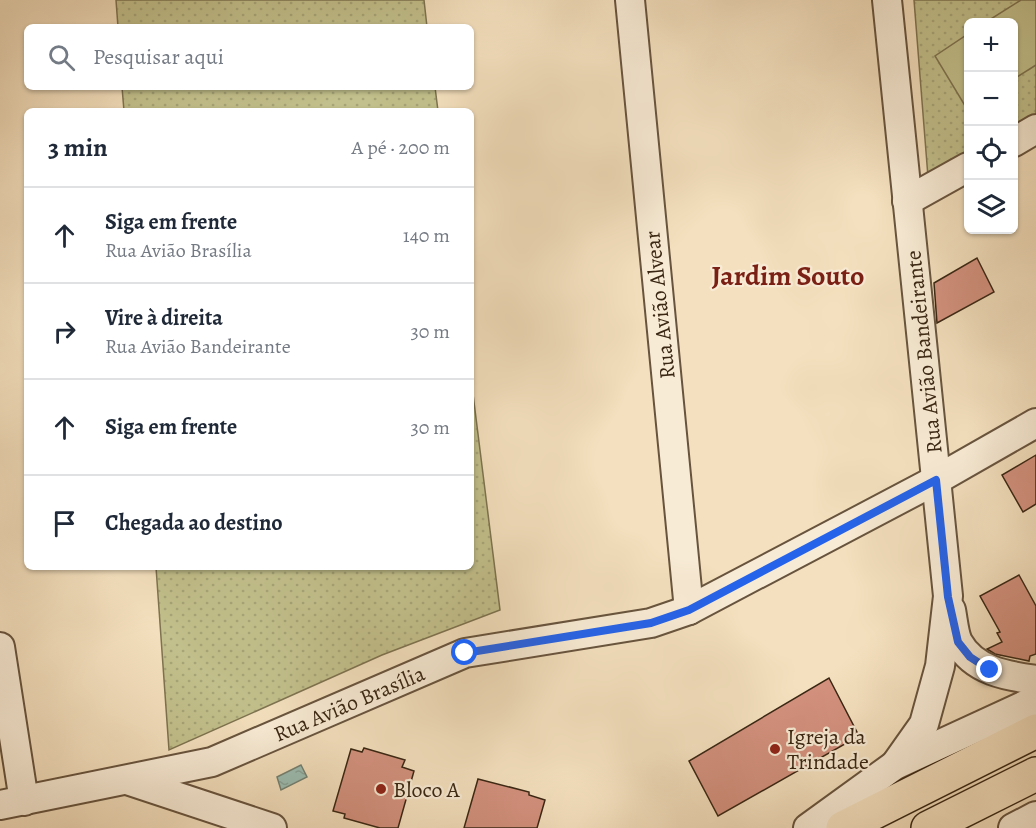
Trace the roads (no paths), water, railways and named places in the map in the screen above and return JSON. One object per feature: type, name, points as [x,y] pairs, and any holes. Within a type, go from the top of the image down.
[{"type":"main road","points":[[859,817],[1036,731]]},
{"type":"main road","points":[[928,828],[1036,774]]},
{"type":"street","name":"Rua Avião Alvear","points":[[630,0],[689,610]]},
{"type":"street","name":"Rua Avião Bandeirante","points":[[887,0],[948,597],[940,666],[924,724],[895,765]]},
{"type":"street","points":[[1018,140],[1036,129]]},
{"type":"street","points":[[907,201],[964,170]]},
{"type":"street","name":"Rua Avião Brasília","points":[[12,803],[212,762],[465,653],[651,623],[689,610],[936,480],[1036,423]]},
{"type":"street","points":[[948,597],[958,642],[970,657],[990,670],[1036,681]]},
{"type":"street","points":[[0,647],[12,803]]},
{"type":"street","points":[[808,828],[859,817],[895,765],[1036,700]]},
{"type":"street","points":[[125,780],[272,828]]},
{"type":"street","points":[[1012,828],[1036,816]]},
{"type":"water","points":[[301,765],[307,777],[281,790],[277,777]]},
{"type":"place","name":"Igreja da Trindade","points":[[775,749]]},
{"type":"place","name":"Bloco A","points":[[381,789]]},
{"type":"district","name":"Jardim Souto","points":[[788,275]]}]
